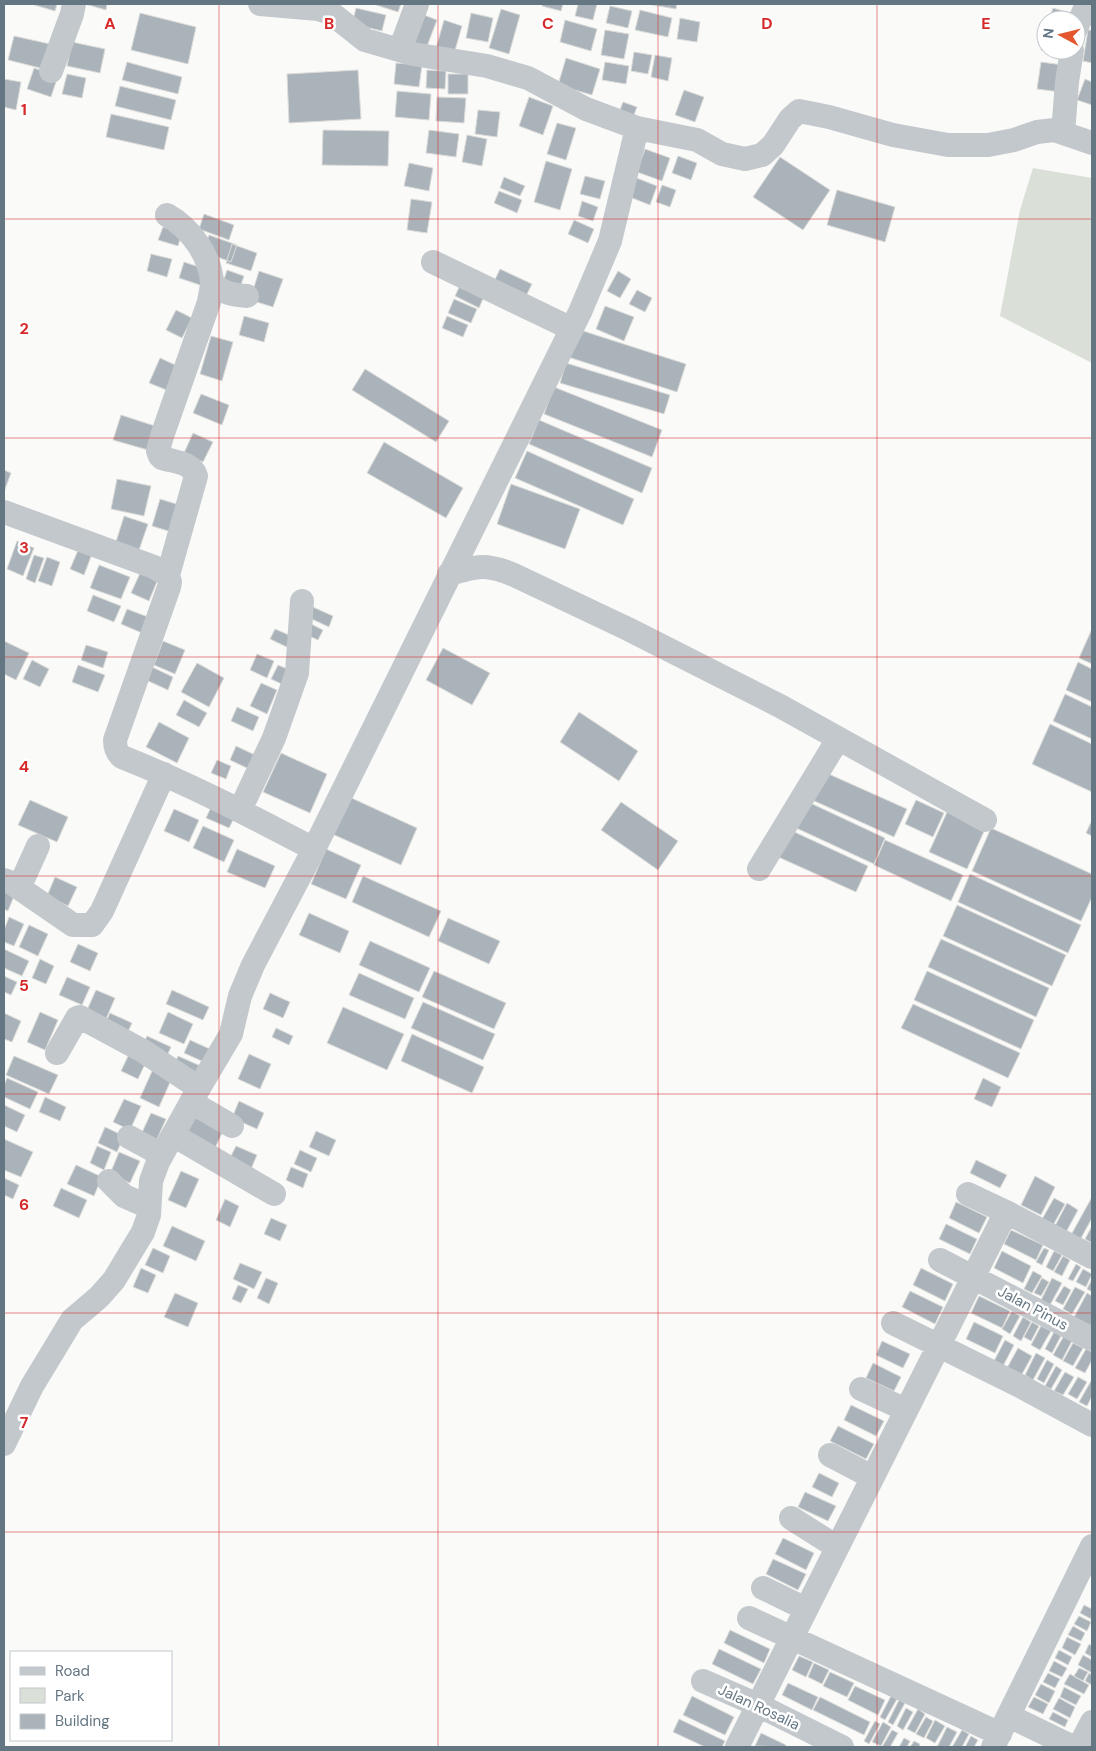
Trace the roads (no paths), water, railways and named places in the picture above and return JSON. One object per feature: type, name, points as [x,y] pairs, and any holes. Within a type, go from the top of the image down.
[{"type":"street","points":[[51,71],[74,4]]},
{"type":"street","points":[[260,4],[318,9],[331,13],[365,40],[413,54],[487,66],[528,78],[586,109],[637,128],[697,140],[722,154],[745,159],[762,155],[773,145],[790,118],[800,111],[893,135],[948,145],[988,145],[1014,140],[1037,132],[1054,130],[1092,143]]},
{"type":"street","points":[[400,50],[417,4]]},
{"type":"street","points":[[1063,133],[1070,60]]},
{"type":"street","points":[[4,1444],[32,1386],[72,1320],[99,1297],[114,1280],[144,1232],[147,1222],[151,1181],[167,1145],[231,1034],[240,996],[253,965],[314,849],[572,329],[610,241],[637,128]]},
{"type":"street","points":[[167,215],[186,229],[201,251],[210,269],[212,283],[209,302],[158,451],[162,458],[190,466],[196,476],[168,575],[169,587],[115,740],[115,747],[117,753],[122,757],[164,774],[240,810],[314,849]]},
{"type":"street","points":[[433,262],[572,329]]},
{"type":"street","points":[[212,283],[217,289],[224,292],[247,296]]},
{"type":"street","points":[[4,512],[154,567],[168,575]]},
{"type":"street","points":[[449,574],[483,566],[498,568],[628,629],[780,706],[985,820]]},
{"type":"street","points":[[240,810],[274,738],[297,673],[302,600]]},
{"type":"street","points":[[759,869],[838,739]]},
{"type":"street","points":[[38,846],[12,884],[73,925],[92,925],[102,911],[164,774]]},
{"type":"street","points":[[57,1053],[77,1018],[80,1017],[143,1051],[232,1126]]},
{"type":"street","points":[[129,1137],[167,1145],[274,1194]]},
{"type":"street","points":[[109,1181],[124,1196],[149,1207]]},
{"type":"street","points":[[968,1194],[1092,1257]]},
{"type":"street","points":[[737,1747],[1006,1212]]},
{"type":"street","name":"Jalan Pinus","points":[[940,1260],[1092,1339]]},
{"type":"street","points":[[893,1323],[1092,1425]]},
{"type":"street","points":[[861,1389],[906,1410]]},
{"type":"street","points":[[830,1455],[872,1477]]},
{"type":"street","points":[[791,1518],[838,1547]]},
{"type":"street","points":[[1001,1732],[1084,1584],[1092,1546]]},
{"type":"street","points":[[763,1588],[806,1609]]},
{"type":"street","points":[[749,1618],[1001,1732],[1073,1747]]},
{"type":"street","name":"Jalan Rosalia","points":[[702,1681],[758,1705],[842,1747]]},
{"type":"street","points":[[1080,1747],[1092,1722]]}]
